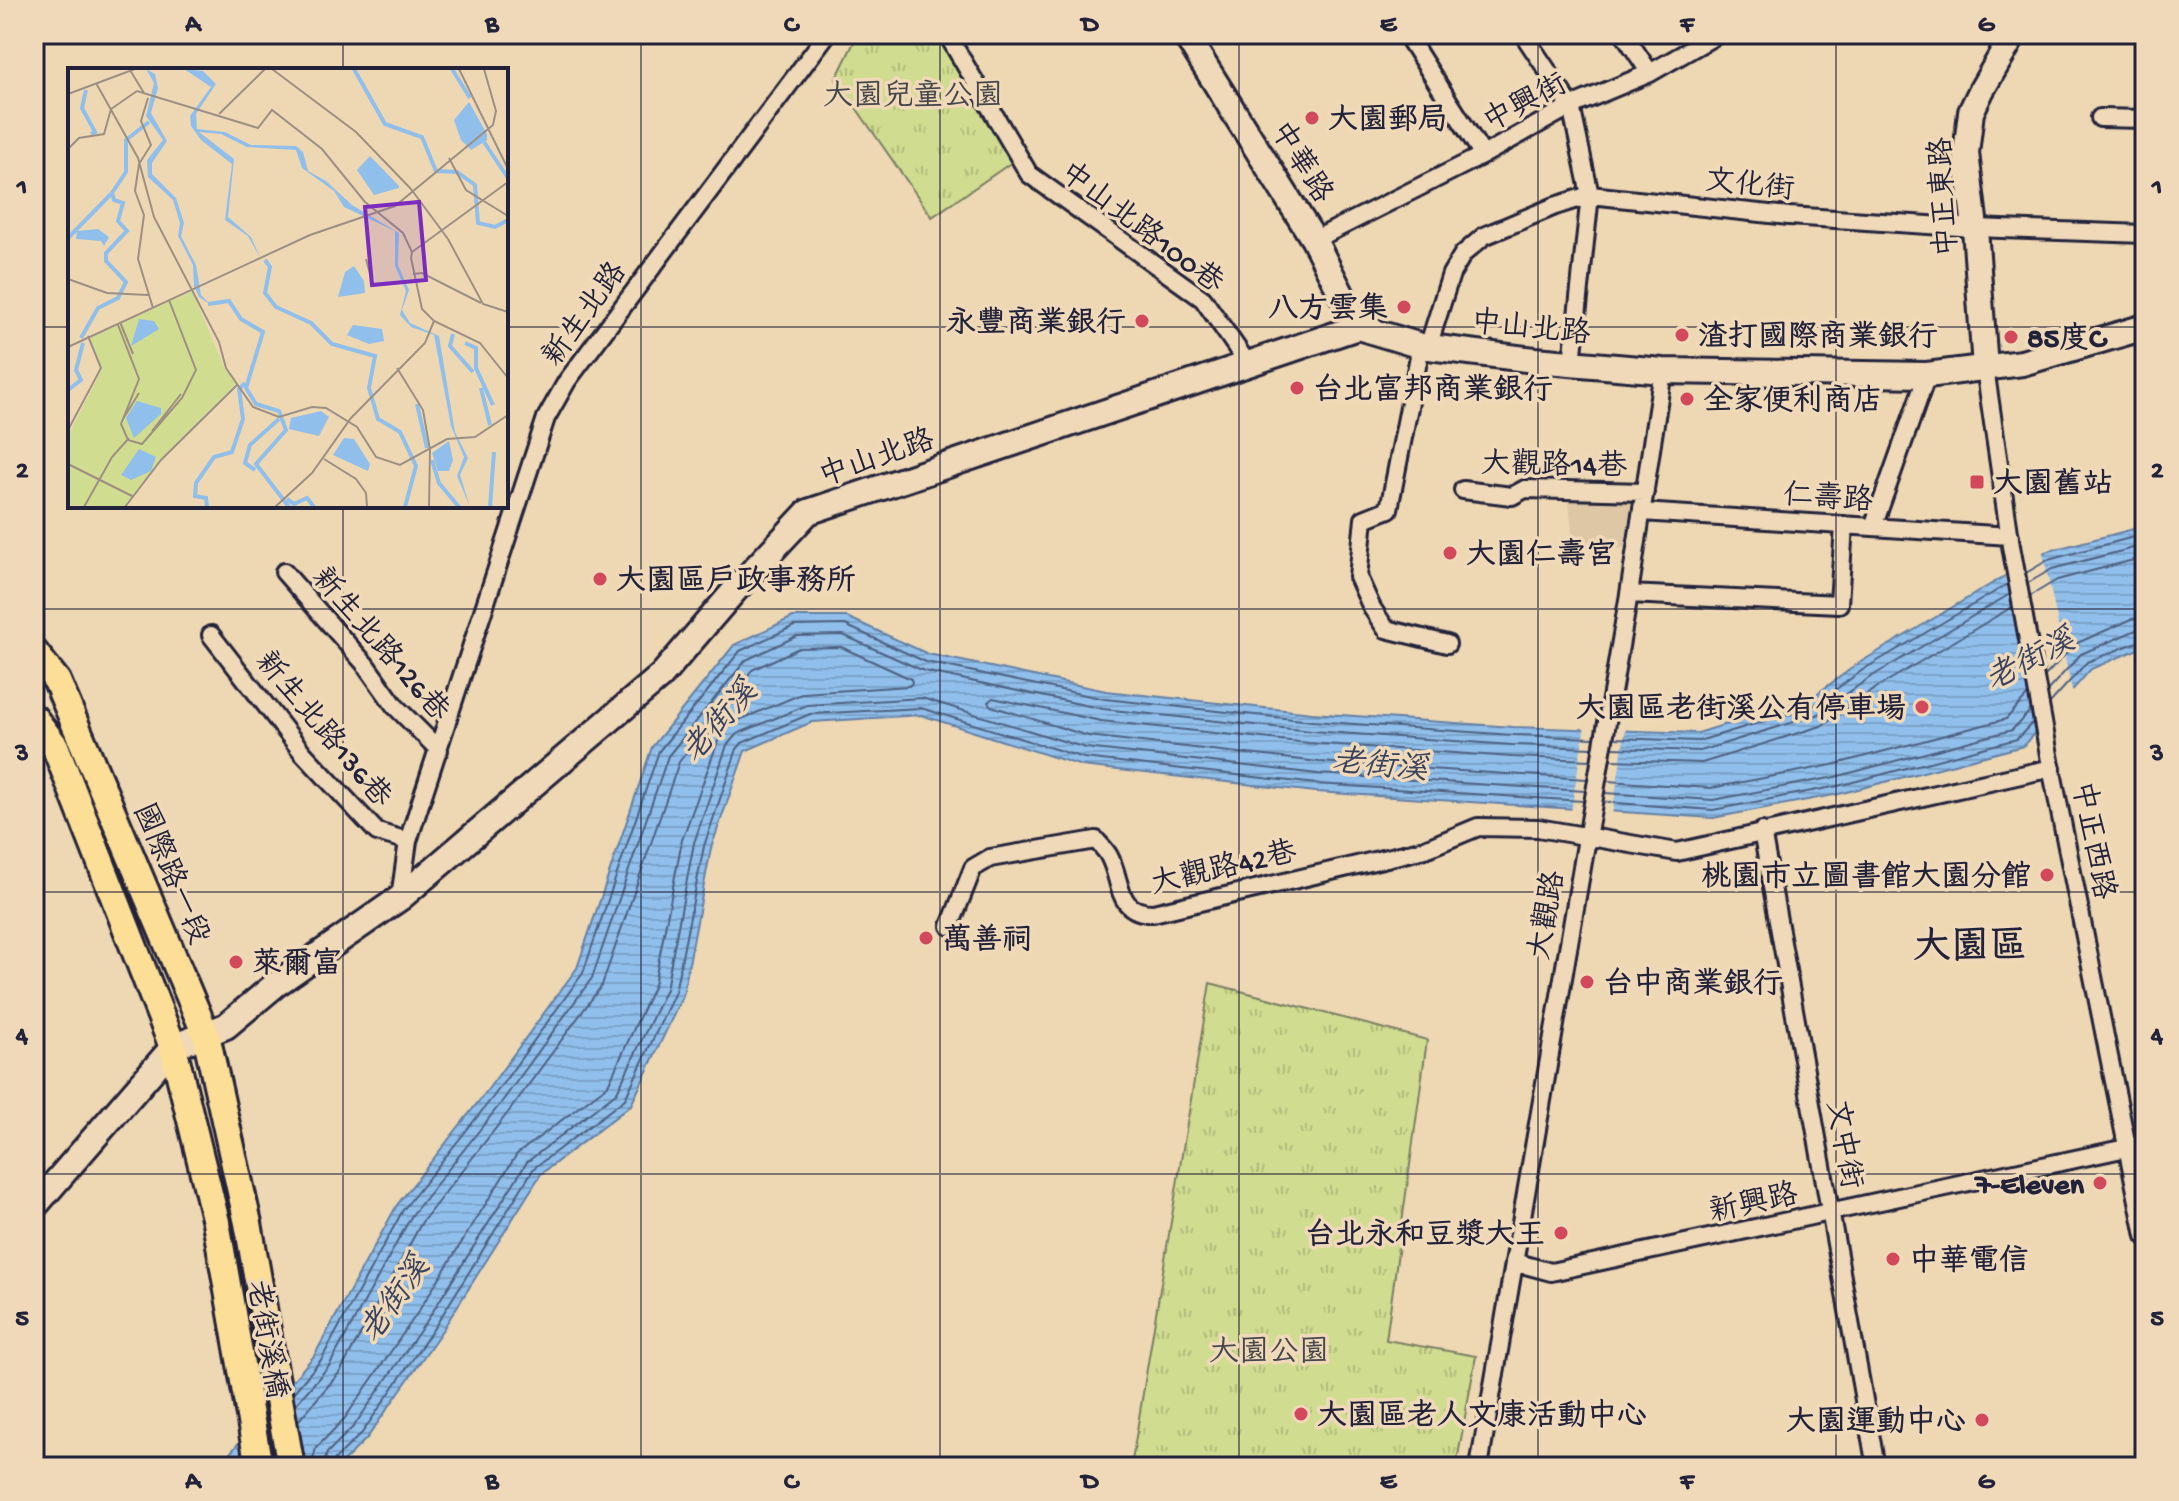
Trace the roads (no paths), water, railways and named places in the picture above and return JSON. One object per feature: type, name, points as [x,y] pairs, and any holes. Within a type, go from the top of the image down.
[{"type":"main road","name":"國際路一段","points":[[34,652],[57,681],[206,1035],[248,1223]]},
{"type":"main road","name":"國際路一段","points":[[34,718],[55,746],[173,1047],[216,1222]]},
{"type":"main road","name":"老街溪橋","points":[[216,1222],[259,1467]]},
{"type":"main road","name":"老街溪橋","points":[[248,1223],[291,1467]]},
{"type":"street","name":"新生北路","points":[[400,898],[408,841],[546,418],[567,381],[827,34]]},
{"type":"street","name":"中山北路100巷","points":[[947,34],[1029,174],[1203,299],[1248,364]]},
{"type":"street","name":"中華路","points":[[1185,34],[1314,240],[1358,327]]},
{"type":"street","points":[[1406,34],[1483,155]]},
{"type":"street","points":[[1523,34],[1571,106],[1590,195],[1572,363]]},
{"type":"street","points":[[1624,34],[1650,73]]},
{"type":"street","name":"中興街","points":[[1314,240],[1483,155],[1571,106],[1650,73],[1718,34]]},
{"type":"street","name":"中正東路","points":[[1985,368],[1966,153],[1971,112],[2014,34]]},
{"type":"street","points":[[2100,118],[2145,119]]},
{"type":"street","name":"文化街","points":[[1447,644],[1386,629],[1358,577],[1364,519],[1389,509],[1424,346],[1463,254],[1484,236],[1590,195],[1789,216],[1975,228],[2145,234]]},
{"type":"street","name":"中山北路","points":[[34,1207],[173,1047],[226,1026],[275,985],[400,898],[661,676],[808,512],[1358,327],[1424,346],[1663,371],[1927,375],[2022,363],[2145,327]]},
{"type":"street","points":[[1985,368],[2010,541]]},
{"type":"street","name":"大觀路","points":[[1479,1467],[1629,594],[1663,371]]},
{"type":"street","points":[[1873,527],[1927,375]]},
{"type":"street","name":"大觀路14巷","points":[[1463,490],[1512,496],[1525,489],[1645,492]]},
{"type":"street","name":"仁壽路","points":[[1642,512],[1873,527],[2010,541]]},
{"type":"street","points":[[1629,594],[1839,604],[1844,525]]},
{"type":"street","name":"中正西路","points":[[2010,541],[2052,768],[2137,1146],[2145,1236]]},
{"type":"street","name":"新生北路126巷","points":[[284,572],[365,664],[395,706],[439,750]]},
{"type":"street","name":"新生北路136巷","points":[[211,635],[303,753],[377,832],[408,841]]},
{"type":"street","points":[[1588,832],[1677,852],[2052,768]]},
{"type":"street","name":"大觀路42巷","points":[[950,926],[973,868],[990,858],[1096,840],[1109,855],[1125,903],[1140,913],[1153,913],[1425,849],[1478,827],[1588,832]]},
{"type":"street","name":"文中街","points":[[1762,831],[1876,1467]]},
{"type":"street","name":"新興路","points":[[1514,1262],[1551,1272],[2137,1146]]},
{"type":"water","name":"老街溪","points":[[2145,526],[2145,646],[2091,669],[2023,746],[1839,794],[1713,818],[1316,792],[1082,766],[921,715],[812,722],[745,751],[711,848],[683,995],[631,1105],[541,1174],[443,1329],[367,1438],[338,1467],[218,1467],[314,1356],[397,1205],[486,1092],[577,968],[652,747],[734,645],[793,617],[847,617],[928,654],[1106,691],[1312,713],[1513,727],[1698,733],[1811,698],[1859,663],[2045,552]]},
{"type":"place","name":"大園郵局","points":[[1312,118]]},
{"type":"place","name":"八方雲集","points":[[1404,307]]},
{"type":"place","name":"永豐商業銀行","points":[[1142,321]]},
{"type":"place","name":"渣打國際商業銀行","points":[[1682,335]]},
{"type":"place","name":"85度C","points":[[2011,337]]},
{"type":"place","name":"台北富邦商業銀行","points":[[1297,388]]},
{"type":"place","name":"全家便利商店","points":[[1687,399]]},
{"type":"place","name":"大園舊站","points":[[1977,482]]},
{"type":"place","name":"大園仁壽宮","points":[[1450,553]]},
{"type":"place","name":"大園區戶政事務所","points":[[600,579]]},
{"type":"place","name":"大園區老街溪公有停車場","points":[[1922,707]]},
{"type":"place","name":"桃園市立圖書館大園分館","points":[[2047,875]]},
{"type":"place","name":"萬善祠","points":[[926,938]]},
{"type":"place","name":"萊爾富","points":[[236,962]]},
{"type":"place","name":"台中商業銀行","points":[[1587,982]]},
{"type":"place","name":"7-Eleven","points":[[2100,1183]]},
{"type":"place","name":"台北永和豆漿大王","points":[[1561,1233]]},
{"type":"place","name":"中華電信","points":[[1893,1259]]},
{"type":"place","name":"大園區老人文康活動中心","points":[[1301,1414]]},
{"type":"place","name":"大園運動中心","points":[[1982,1420]]},
{"type":"district","name":"大園區","points":[[1970,944]]},
{"type":"park label","name":"大園兒童公園","points":[[913,94]]},
{"type":"park label","name":"大園公園","points":[[1269,1350]]}]
